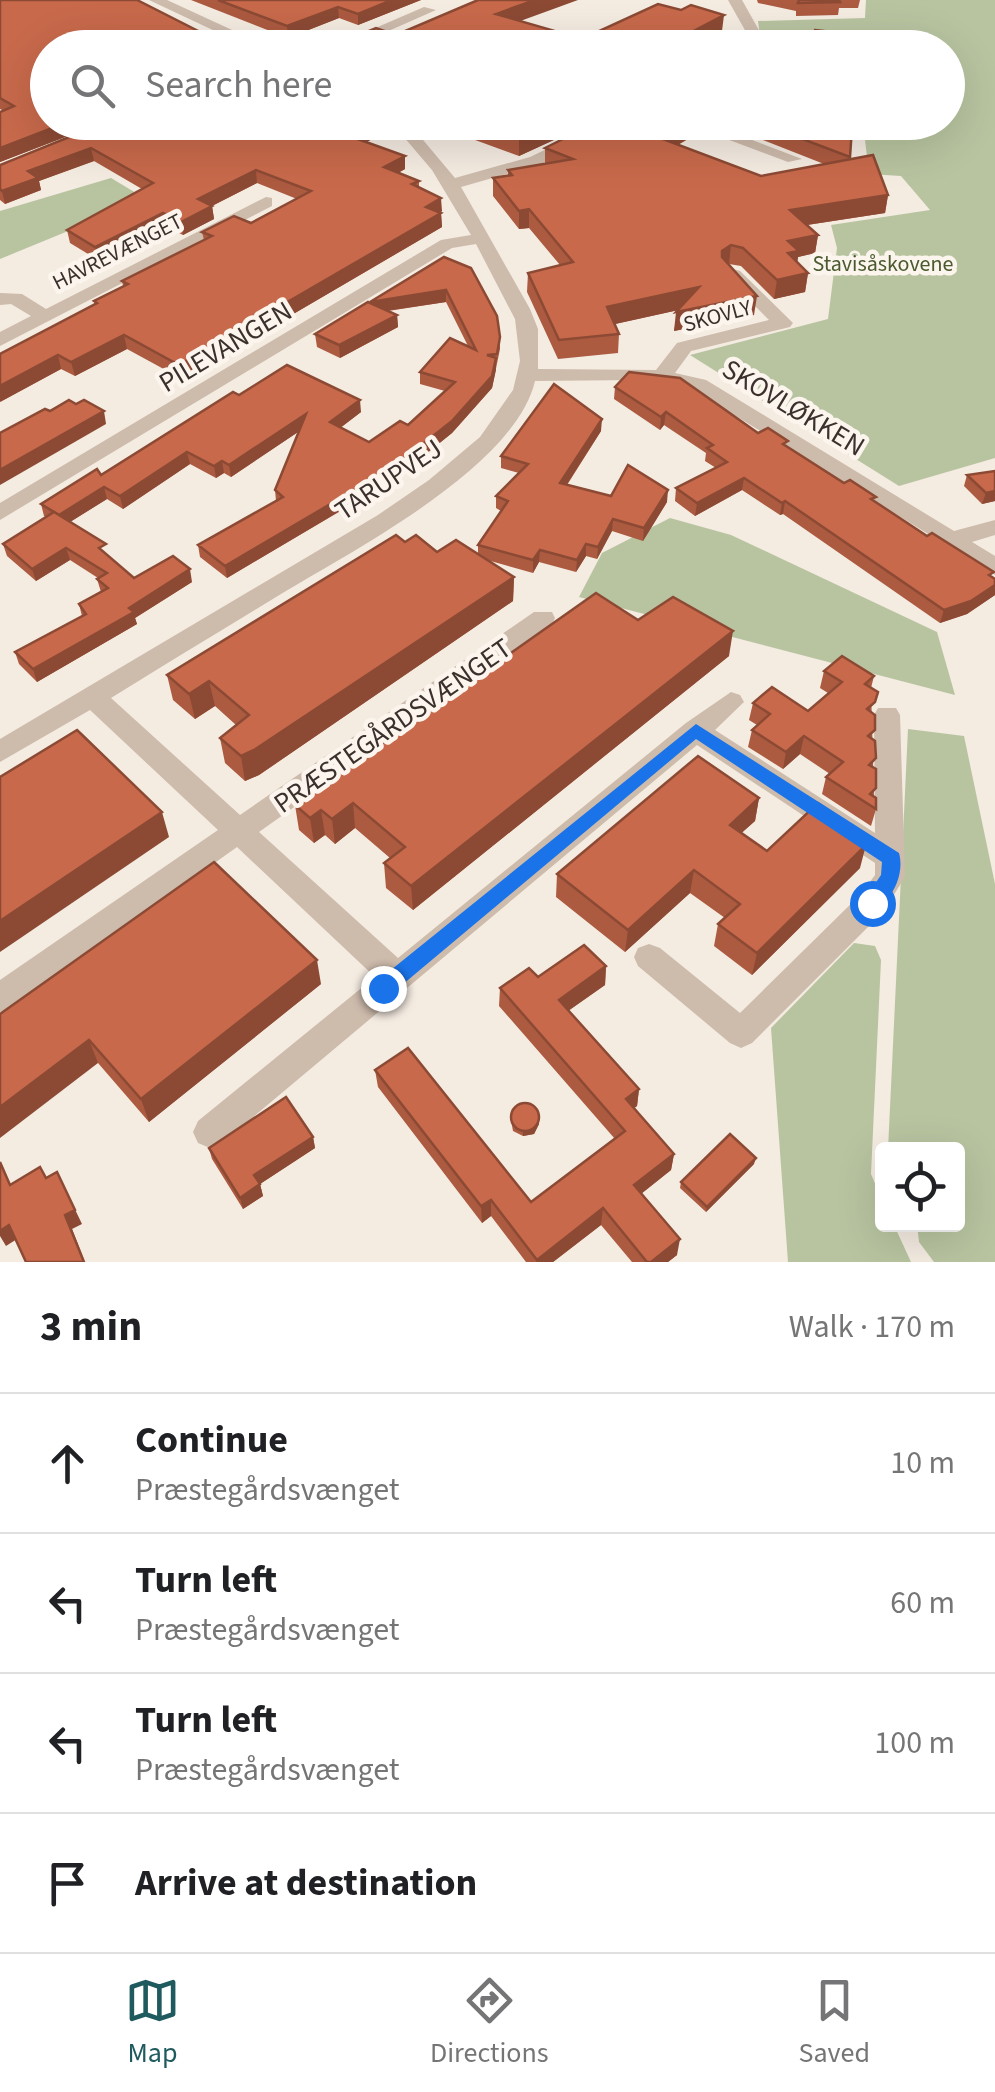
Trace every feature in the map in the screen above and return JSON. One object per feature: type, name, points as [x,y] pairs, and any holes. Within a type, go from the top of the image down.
[{"type":"street","points":[[156,0],[224,30]]},
{"type":"street","points":[[735,0],[752,30]]},
{"type":"street","points":[[380,30],[429,10]]},
{"type":"street","name":"TARUPVEJ","points":[[0,752],[386,520],[443,480],[503,424],[528,375],[528,328],[482,238],[431,155],[416,140]]},
{"type":"street","points":[[449,184],[538,163],[582,140]]},
{"type":"street","points":[[741,140],[794,158]]},
{"type":"street","name":"HAVREVÆNGET","points":[[0,340],[266,202]]},
{"type":"street","name":"PILEVANGEN","points":[[0,513],[447,244],[482,238]]},
{"type":"street","name":"SKOVLY","points":[[663,374],[684,347],[784,323],[731,273]]},
{"type":"street","name":"HAVREVÆNGET","points":[[0,299],[15,298],[45,316]]},
{"type":"street","name":"SKOVLØKKEN","points":[[528,375],[663,374],[699,384],[995,567]]},
{"type":"street","points":[[952,540],[995,527]]},
{"type":"street","name":"PRÆSTEGÅRDSVÆNGET","points":[[0,998],[543,618]]},
{"type":"street","name":"PRÆSTEGÅRDSVÆNGET","points":[[93,696],[398,976]]},
{"type":"street","points":[[210,1132],[731,702]]},
{"type":"street","points":[[649,957],[741,1034],[872,903],[890,877],[892,859],[888,715]]},
{"type":"street","points":[[696,730],[892,859]]},
{"type":"green space","name":"Stavisåskovene","points":[[866,0],[995,0],[995,458],[899,486],[690,355],[828,319],[837,248],[831,225],[930,210],[901,176],[869,174],[865,140],[965,140],[965,30],[759,30],[758,21],[865,18]]},
{"type":"green space","points":[[111,178],[146,199],[0,259],[0,211]]},
{"type":"green space","points":[[670,518],[731,535],[937,632],[955,695],[579,597],[602,553]]},
{"type":"green space","points":[[908,729],[964,736],[995,884],[995,1262],[934,1262],[919,1242],[918,1232],[965,1232],[965,1142],[888,1142]]},
{"type":"green space","points":[[854,943],[875,946],[881,960],[871,1174],[875,1183],[875,1232],[897,1232],[911,1262],[788,1262],[771,1028]]},
{"type":"building","points":[[0,0],[137,0],[196,30],[30,30],[30,137],[0,148],[0,112],[14,106],[0,98]]},
{"type":"building","points":[[218,0],[392,0],[358,14],[338,7],[287,26]]},
{"type":"building","points":[[478,0],[535,0],[496,14],[551,30],[408,30]]},
{"type":"building","points":[[839,0],[840,2],[798,3]]},
{"type":"building","points":[[658,4],[681,10],[691,5],[724,15],[695,30],[602,30]]},
{"type":"building","points":[[62,140],[360,140],[405,156],[384,167],[419,181],[412,184],[441,198],[426,207],[441,213],[179,365],[124,335],[71,362],[58,355],[0,386],[0,354],[128,284],[122,281],[212,236],[202,232],[234,216],[251,223],[311,191],[256,170],[198,199],[212,206],[181,222],[163,213],[95,247],[67,230],[153,183],[91,148],[28,171],[38,178],[2,191],[0,165]]},
{"type":"building","points":[[561,140],[665,140],[761,176],[873,155],[888,195],[790,210],[818,235],[788,241],[799,251],[788,253],[808,273],[777,280],[743,248],[731,245],[722,251],[722,257],[757,296],[676,312],[699,287],[607,307],[619,334],[559,340],[528,273],[573,262],[529,209],[519,211],[493,178],[512,175],[508,170],[573,159],[545,148]]},
{"type":"building","points":[[805,140],[851,140],[850,157]]},
{"type":"building","points":[[444,257],[471,268],[497,316],[497,354],[487,355],[496,358],[492,376],[452,421],[395,466],[225,566],[198,545],[283,497],[275,490],[306,414],[229,465],[222,461],[214,466],[187,452],[120,496],[104,487],[59,515],[41,504],[97,469],[101,475],[233,392],[239,395],[287,365],[360,400],[330,422],[369,442],[400,421],[408,425],[455,382],[420,372],[450,338],[476,350],[446,290],[370,302]]},
{"type":"building","points":[[368,302],[397,315],[339,345],[315,334]]},
{"type":"building","points":[[629,372],[680,378],[758,433],[768,428],[788,441],[783,444],[844,483],[850,480],[876,497],[871,499],[927,536],[932,533],[994,572],[989,575],[995,579],[995,585],[971,601],[944,610],[785,501],[782,503],[744,478],[697,503],[676,488],[727,462],[707,448],[713,445],[666,412],[661,417],[615,387]]},
{"type":"building","points":[[554,384],[602,419],[560,483],[611,496],[628,465],[668,490],[644,528],[613,519],[598,547],[586,544],[577,560],[540,550],[533,560],[478,545],[508,501],[496,496],[528,464],[501,456]]},
{"type":"building","points":[[69,400],[76,404],[84,400],[104,411],[0,470],[0,433]]},
{"type":"building","points":[[995,471],[995,491],[986,493],[967,475]]},
{"type":"building","points":[[54,512],[106,544],[99,548],[134,578],[173,556],[190,569],[129,608],[134,612],[33,669],[15,652],[86,614],[79,604],[108,588],[97,579],[107,573],[66,548],[32,569],[3,544]]},
{"type":"building","points":[[396,535],[405,542],[416,535],[437,552],[456,540],[514,577],[241,756],[220,738],[249,715],[209,681],[189,694],[167,675]]},
{"type":"building","points":[[596,593],[638,620],[673,597],[733,631],[411,886],[384,863],[405,847],[353,803],[332,819],[321,810],[310,818],[295,805]]},
{"type":"building","points":[[842,656],[874,676],[865,684],[878,692],[867,709],[875,715],[875,730],[868,736],[875,741],[876,758],[869,765],[876,769],[876,788],[870,794],[876,798],[876,809],[826,777],[843,762],[804,736],[786,752],[752,730],[770,714],[753,703],[772,687],[808,711],[842,682],[824,671]]},
{"type":"building","points":[[77,730],[162,812],[0,921],[0,777]]},
{"type":"building","points":[[698,756],[759,798],[730,825],[767,851],[818,803],[855,828],[849,834],[866,845],[757,953],[718,924],[740,904],[694,870],[628,930],[557,874]]},
{"type":"building","points":[[214,862],[317,960],[141,1099],[89,1040],[0,1107],[0,1014]]},
{"type":"building","points":[[584,945],[606,966],[559,1000],[639,1089],[626,1099],[674,1154],[634,1185],[680,1239],[651,1262],[603,1208],[537,1260],[491,1200],[481,1206],[375,1070],[408,1048],[531,1202],[625,1131],[500,988],[529,968],[538,977]]},
{"type":"building","points":[[286,1097],[313,1137],[254,1175],[260,1184],[240,1198],[209,1148]]},
{"type":"building","points":[[525,1103],[535,1107],[539,1117],[535,1127],[525,1131],[515,1127],[511,1117],[515,1107]]},
{"type":"building","points":[[730,1134],[756,1158],[707,1207],[681,1182]]},
{"type":"building","points":[[0,1162],[10,1185],[40,1167],[46,1178],[57,1172],[75,1210],[65,1215],[84,1262],[26,1262],[9,1225],[0,1231]]},
{"type":"route","points":[[383,988],[696,730],[892,859],[890,877],[872,903]]}]
